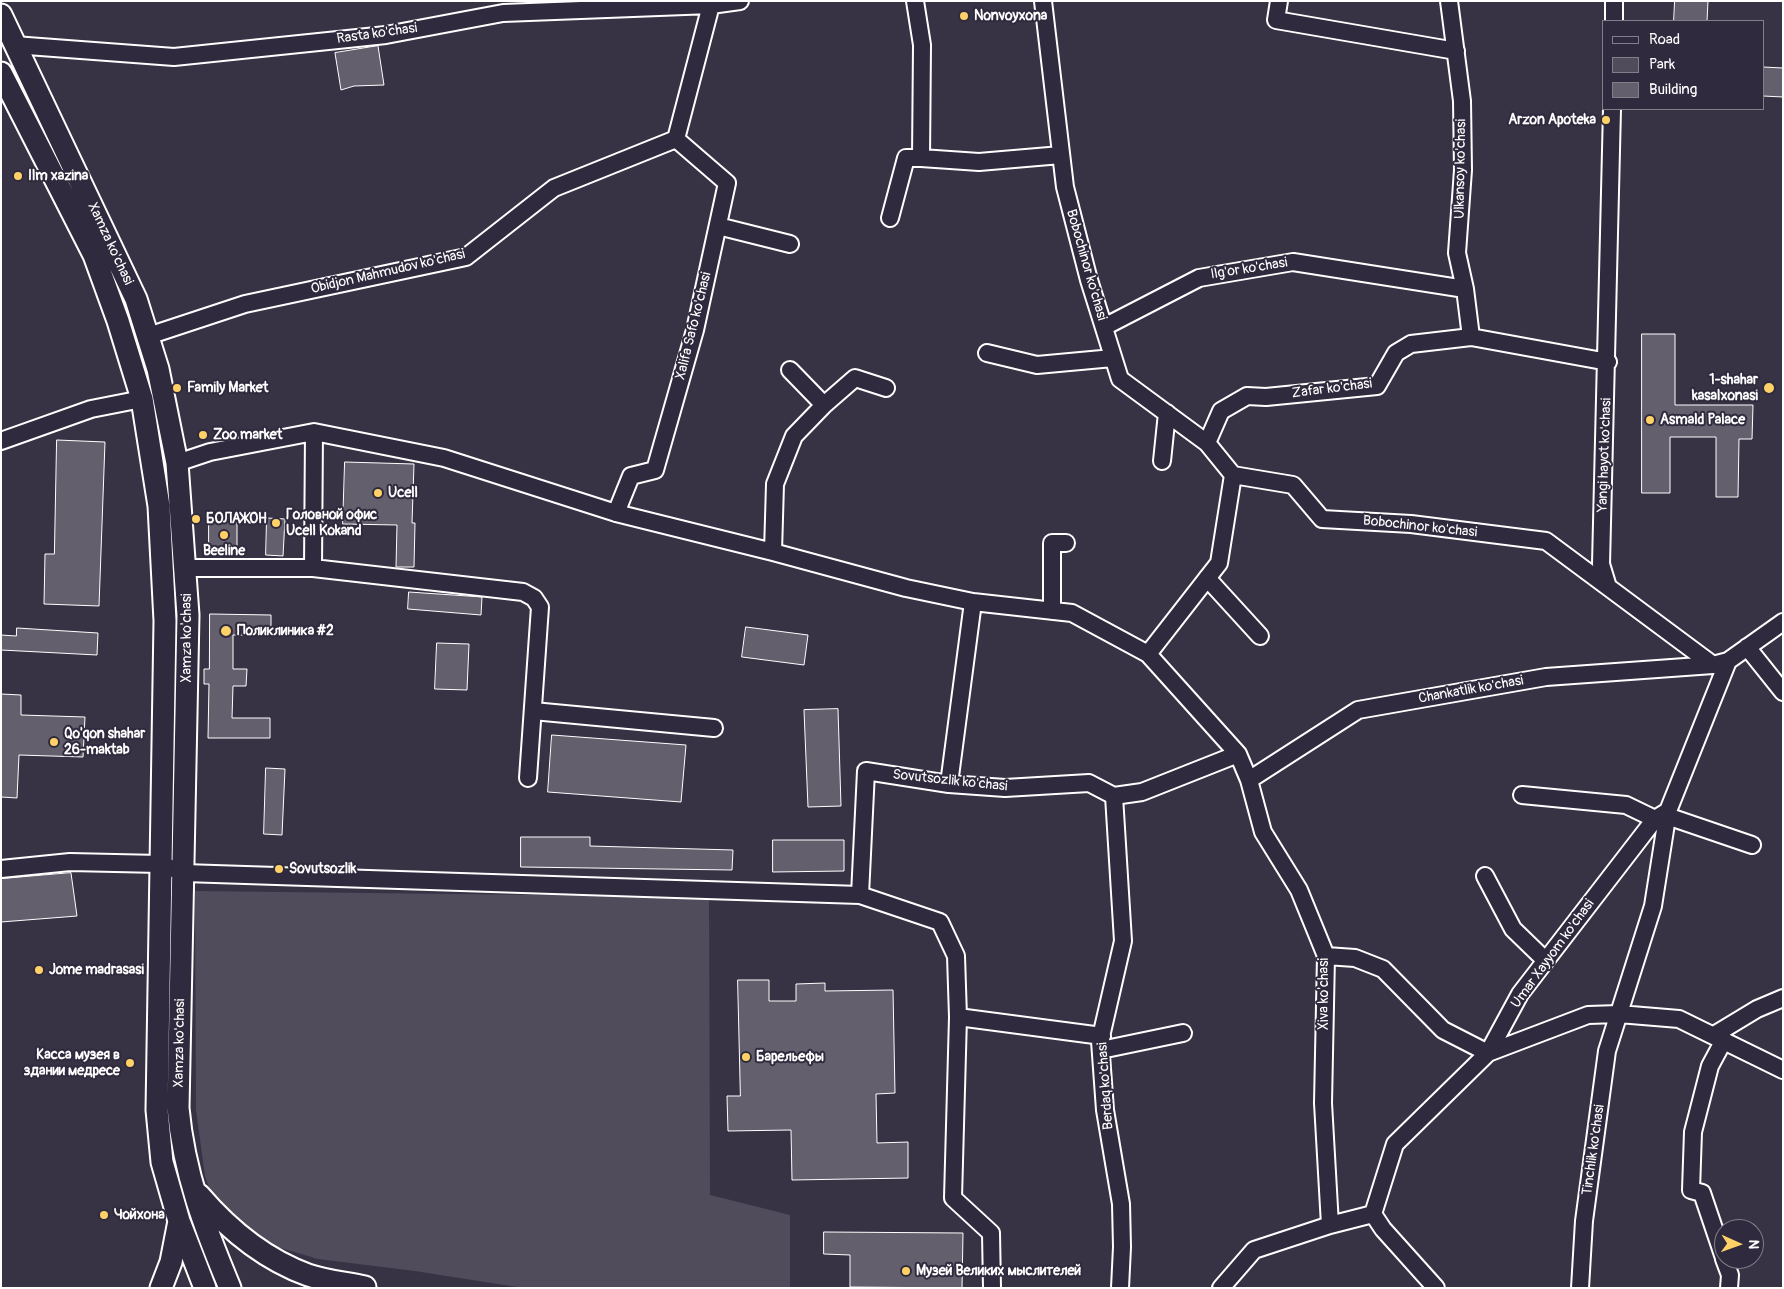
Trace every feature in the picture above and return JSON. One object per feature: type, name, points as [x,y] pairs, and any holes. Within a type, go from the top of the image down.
[{"type":"main road","name":"Xamza ko'chasi","points":[[1,15],[136,299],[158,368],[177,463],[188,615],[178,1108],[181,1136],[191,1186],[230,1288]]},
{"type":"main road","name":"Xamza ko'chasi","points":[[1,74],[94,255],[118,320],[142,399],[158,506],[165,621],[156,1110],[162,1162],[179,1221],[206,1288]]},
{"type":"main road","points":[[191,1186],[217,1216],[243,1239],[275,1260],[309,1276],[367,1287]]},
{"type":"main road","points":[[161,1288],[171,1262],[179,1221]]},
{"type":"street","name":"Rasta ko'chasi","points":[[14,45],[174,57],[386,34],[503,13],[651,4],[711,5],[740,1]]},
{"type":"street","points":[[915,1],[922,45],[922,158]]},
{"type":"street","name":"Bobochinor ko'chasi","points":[[1043,1],[1065,187],[1089,280],[1120,379],[1207,442],[1233,475],[1293,485],[1322,519],[1411,524],[1546,541],[1608,587]]},
{"type":"street","points":[[1279,1],[1276,20],[1456,51]]},
{"type":"street","name":"Ulkansoy ko'chasi","points":[[1449,1],[1462,101],[1463,170],[1457,254],[1465,289],[1471,337]]},
{"type":"street","points":[[1614,1],[1614,20]]},
{"type":"street","points":[[676,139],[711,5]]},
{"type":"street","name":"Yangi hayot ko'chasi","points":[[1608,587],[1601,564],[1608,362],[1612,110]]},
{"type":"street","name":"Xalifa Safo ko'chasi","points":[[616,513],[631,476],[655,470],[695,330],[727,183],[676,139]]},
{"type":"street","name":"Obidjon Mahmudov ko'chasi","points":[[148,336],[245,304],[466,257],[554,188],[676,139]]},
{"type":"street","points":[[890,218],[906,158],[979,162],[1061,155]]},
{"type":"street","points":[[718,226],[790,244]]},
{"type":"street","name":"Ilg'or ko'chasi","points":[[1104,327],[1199,278],[1294,262],[1465,289]]},
{"type":"street","name":"Zafar ko'chasi","points":[[1207,442],[1221,411],[1247,396],[1266,397],[1377,386],[1396,352],[1411,344],[1471,337],[1608,362]]},
{"type":"street","points":[[987,353],[1037,365],[1113,358]]},
{"type":"street","points":[[790,370],[824,405]]},
{"type":"street","points":[[773,552],[775,484],[794,436],[824,405],[855,378],[886,388]]},
{"type":"street","points":[[1,441],[91,409],[142,399]]},
{"type":"street","points":[[1162,461],[1166,413]]},
{"type":"street","points":[[177,463],[210,452],[314,432],[313,568]]},
{"type":"street","name":"Xiva ko'chasi","points":[[314,432],[444,458],[616,513],[773,552],[906,588],[973,602],[1072,613],[1148,654],[1238,754],[1250,780],[1263,832],[1299,890],[1326,956],[1323,1103],[1330,1225]]},
{"type":"street","points":[[1148,654],[1219,563],[1233,475]]},
{"type":"street","points":[[1052,611],[1052,543],[1066,543]]},
{"type":"street","points":[[185,568],[313,568],[523,592],[534,598],[540,607],[528,778]]},
{"type":"street","points":[[1207,578],[1260,636]]},
{"type":"street","points":[[1608,587],[1720,663],[1783,622]]},
{"type":"street","points":[[949,784],[973,602]]},
{"type":"street","points":[[1747,647],[1783,692]]},
{"type":"street","name":"Chankatlik ko'chasi","points":[[1250,780],[1358,710],[1546,677],[1720,663]]},
{"type":"street","name":"Umar Xayyom ko'chasi","points":[[1373,1214],[1395,1144],[1488,1053],[1520,994],[1545,960],[1663,816],[1720,663]]},
{"type":"street","points":[[533,711],[714,728]]},
{"type":"street","points":[[1114,796],[1142,792],[1238,754]]},
{"type":"street","name":"Sovutsozlik ko'chasi","points":[[860,895],[866,770],[949,784],[1005,788],[1088,783],[1114,796]]},
{"type":"street","points":[[1522,795],[1626,805],[1752,845]]},
{"type":"street","name":"Berdaq ko'chasi","points":[[1114,796],[1123,941],[1101,1043],[1105,1110],[1121,1204],[1122,1247],[1120,1288]]},
{"type":"street","name":"Tinchlik ko'chasi","points":[[1580,1288],[1584,1221],[1607,1051],[1653,906],[1663,816]]},
{"type":"street","points":[[1,869],[70,862],[160,864],[184,873],[860,895],[940,922],[956,956],[958,1017],[953,1198],[991,1233],[992,1288]]},
{"type":"street","points":[[1485,876],[1513,929],[1545,960]]},
{"type":"street","points":[[1326,956],[1354,958],[1383,969],[1443,1030],[1488,1053],[1588,1015],[1619,1014],[1679,1019],[1749,1055],[1783,1070]]},
{"type":"street","points":[[1714,1229],[1702,1193],[1691,1190],[1693,1132],[1710,1066],[1719,1038],[1757,1009],[1783,998]]},
{"type":"street","points":[[958,1017],[1101,1043],[1183,1032]]},
{"type":"street","points":[[1221,1288],[1254,1250],[1330,1225],[1373,1214],[1383,1230],[1436,1288]]},
{"type":"street","points":[[1728,1269],[1730,1275],[1729,1288]]},
{"type":"green space","points":[[195,891],[709,897],[710,1195],[790,1215],[790,1288],[523,1288],[415,1271],[318,1259],[267,1244],[214,1202],[205,1176],[196,1110]]},
{"type":"building","points":[[1675,1],[1708,1],[1707,20],[1674,20]]},
{"type":"building","points":[[378,46],[384,85],[354,86],[341,90],[335,53]]},
{"type":"building","points":[[1764,67],[1783,68],[1783,97],[1764,96]]},
{"type":"building","points":[[1642,334],[1675,334],[1675,405],[1753,405],[1752,439],[1739,439],[1738,497],[1716,497],[1716,437],[1670,437],[1670,493],[1642,493]]},
{"type":"building","points":[[57,440],[105,442],[99,606],[44,604],[45,554],[54,554]]},
{"type":"building","name":"Ucell","points":[[345,462],[414,464],[412,523],[415,523],[414,567],[396,567],[397,525],[343,524]]},
{"type":"building","points":[[267,518],[285,519],[283,556],[266,555]]},
{"type":"building","points":[[209,520],[237,520],[237,553],[209,553]]},
{"type":"building","points":[[409,592],[482,597],[481,615],[408,609]]},
{"type":"building","points":[[210,614],[271,615],[271,635],[233,635],[233,669],[247,669],[246,686],[233,686],[232,718],[270,718],[270,738],[208,738],[209,684],[204,684],[204,669],[209,669]]},
{"type":"building","points":[[746,627],[808,635],[804,665],[742,657]]},
{"type":"building","points":[[17,628],[98,633],[97,655],[1,650],[1,635],[16,636]]},
{"type":"building","points":[[437,643],[469,644],[467,690],[435,689]]},
{"type":"building","points":[[1,694],[21,695],[21,715],[85,717],[83,757],[19,755],[17,798],[1,797]]},
{"type":"building","points":[[838,709],[841,806],[808,807],[804,710]]},
{"type":"building","points":[[552,735],[686,745],[681,802],[548,792]]},
{"type":"building","points":[[266,768],[285,769],[282,835],[264,834]]},
{"type":"building","points":[[521,837],[590,837],[590,846],[733,850],[732,870],[521,867]]},
{"type":"building","points":[[773,840],[844,840],[844,871],[773,872]]},
{"type":"building","points":[[71,873],[77,916],[1,922],[1,879]]},
{"type":"building","points":[[738,980],[769,980],[769,1001],[796,1001],[796,984],[825,983],[825,991],[893,990],[895,1093],[876,1094],[877,1143],[908,1142],[908,1178],[792,1180],[791,1130],[728,1131],[727,1096],[740,1096]]},
{"type":"building","name":"Музей Великих мыслителей","points":[[824,1232],[963,1233],[962,1288],[850,1287],[850,1255],[824,1254]]},
{"type":"place","name":"Nonvoyxona","points":[[964,16]]},
{"type":"place","name":"Arzon Apoteka","points":[[1606,120]]},
{"type":"place","name":"Ilm xazina","points":[[18,176]]},
{"type":"place","name":"Family Market","points":[[177,388]]},
{"type":"place","name":"1-shahar kasalxonasi","points":[[1769,388]]},
{"type":"place","name":"Asmald Palace","points":[[1650,420]]},
{"type":"place","name":"Zoo market","points":[[203,435]]},
{"type":"place","name":"Ucell","points":[[378,493]]},
{"type":"place","name":"БОЛАЖОН","points":[[196,519]]},
{"type":"place","name":"Головной офис Ucell Kokand","points":[[276,523]]},
{"type":"place","name":"Beeline","points":[[224,535]]},
{"type":"place","name":"Поликлиника #2","points":[[226,631]]},
{"type":"place","name":"Qo'qon shahar 26-maktab","points":[[54,742]]},
{"type":"place","name":"Sovutsozlik","points":[[279,869]]},
{"type":"place","name":"Jome madrasasi","points":[[39,970]]},
{"type":"place","name":"Барельефы","points":[[746,1057]]},
{"type":"place","name":"Касса музея в здании медресе","points":[[130,1063]]},
{"type":"place","name":"Чойхона","points":[[104,1215]]},
{"type":"place","name":"Музей Великих мыслителей","points":[[906,1271]]}]
